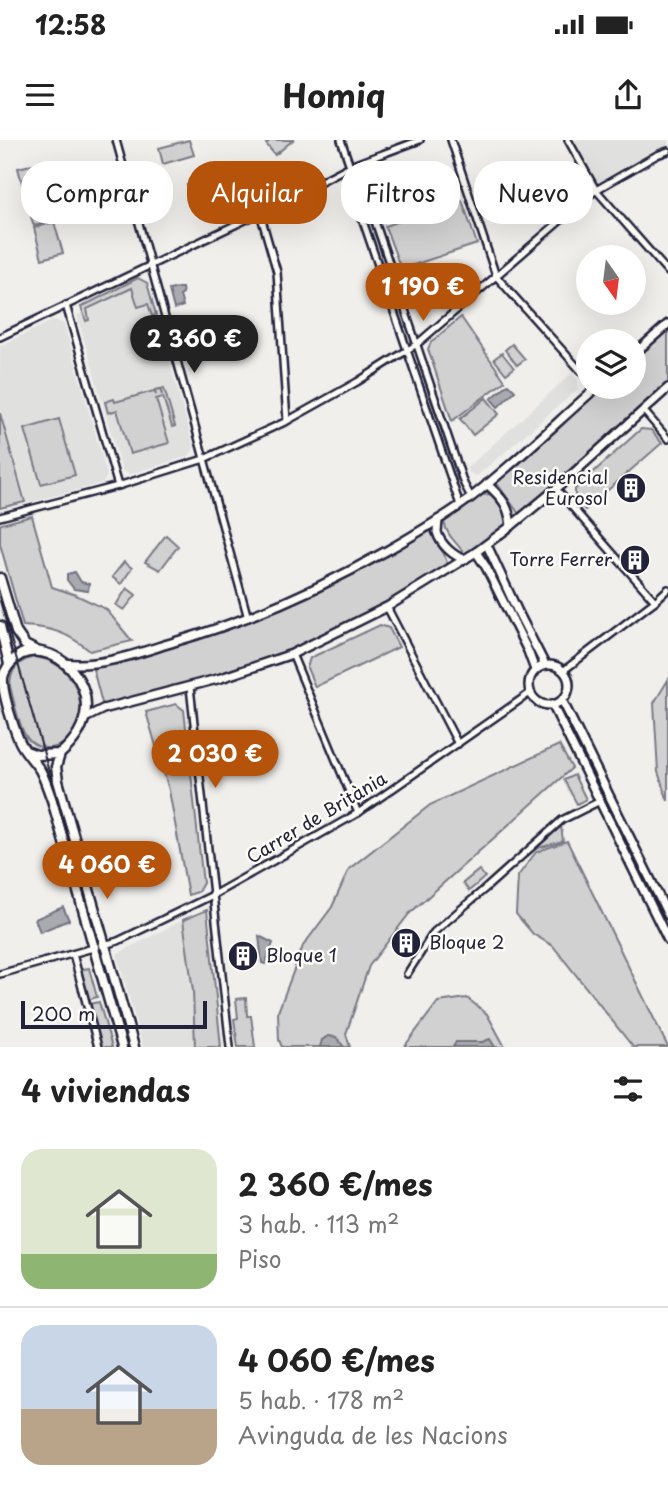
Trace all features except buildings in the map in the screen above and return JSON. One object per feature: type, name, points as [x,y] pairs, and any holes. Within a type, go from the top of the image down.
[{"type":"main road","points":[[0,578],[16,632],[25,645],[65,663],[83,688],[86,700],[85,718],[70,744],[60,754],[55,766],[134,1047]]},
{"type":"main road","points":[[0,626],[9,664]]},
{"type":"main road","points":[[38,652],[20,655],[9,664],[2,681],[18,737],[47,785],[122,1047]]},
{"type":"main road","points":[[26,751],[37,755],[60,754]]},
{"type":"street","points":[[116,140],[248,618]]},
{"type":"street","points":[[341,140],[348,161]]},
{"type":"street","points":[[363,161],[419,140]]},
{"type":"street","points":[[451,140],[496,276],[576,366]]},
{"type":"street","points":[[568,140],[596,190],[668,272]]},
{"type":"street","points":[[0,517],[118,486],[204,459],[287,421],[357,382],[416,344],[596,190],[668,151]]},
{"type":"street","points":[[0,337],[237,224]]},
{"type":"street","points":[[263,224],[277,272],[287,421]]},
{"type":"street","points":[[364,224],[460,505]]},
{"type":"street","points":[[376,224],[464,484],[471,497]]},
{"type":"street","points":[[66,306],[118,486]]},
{"type":"street","points":[[646,343],[668,324]]},
{"type":"street","points":[[85,718],[103,709],[190,687],[292,654],[387,607],[487,545],[512,526],[668,388]]},
{"type":"street","points":[[65,663],[91,663],[138,653],[195,636],[290,601],[347,574],[438,520],[471,497],[583,399]]},
{"type":"street","points":[[643,410],[668,439]]},
{"type":"street","points":[[487,484],[500,496],[510,511],[512,526]]},
{"type":"street","points":[[556,489],[655,601]]},
{"type":"street","points":[[438,520],[437,531],[446,547],[457,558],[465,559]]},
{"type":"street","points":[[487,545],[545,665]]},
{"type":"street","points":[[476,552],[486,567],[535,670]]},
{"type":"street","points":[[563,671],[668,589]]},
{"type":"street","points":[[387,607],[458,744]]},
{"type":"street","points":[[292,654],[358,813]]},
{"type":"street","points":[[545,665],[558,667],[569,682],[566,695],[552,704],[539,702],[530,693],[529,681],[535,670],[545,665]]},
{"type":"street","points":[[190,687],[230,1047]]},
{"type":"street","name":"Carrer de Britània","points":[[0,974],[105,946],[213,895],[358,813],[530,693]]},
{"type":"street","points":[[562,700],[668,915]]},
{"type":"street","points":[[552,704],[668,940]]},
{"type":"street","points":[[0,714],[10,712]]},
{"type":"street","points":[[407,974],[434,932],[562,820],[600,801]]},
{"type":"street","points":[[73,954],[98,1047]]},
{"type":"shaded area","points":[[189,140],[194,155],[162,161],[159,148]]},
{"type":"shaded area","points":[[271,140],[293,140],[275,155],[266,144]]},
{"type":"shaded area","points":[[568,140],[668,140],[668,151],[596,190],[593,185],[593,161],[580,161]]},
{"type":"shaded area","points":[[462,200],[477,244],[401,269],[385,226],[460,224]]},
{"type":"shaded area","points":[[55,224],[63,253],[42,259],[34,228]]},
{"type":"shaded area","points":[[368,224],[372,224],[407,326],[403,327]]},
{"type":"shaded area","points":[[138,278],[147,283],[194,448],[189,456],[130,474],[122,471],[77,315],[83,313],[81,307]]},
{"type":"shaded area","points":[[138,278],[147,283],[156,315],[152,316],[148,304],[138,307],[132,288],[87,309],[89,320],[86,321],[81,307]]},
{"type":"shaded area","points":[[182,288],[183,294],[180,296],[183,306],[174,309],[169,290]]},
{"type":"shaded area","points":[[461,317],[505,381],[452,421],[428,349],[431,342]]},
{"type":"shaded area","points":[[54,320],[64,324],[107,475],[103,483],[27,503],[0,408],[0,346]]},
{"type":"shaded area","points":[[668,329],[668,384],[519,514],[496,482],[589,399],[646,399],[646,349]]},
{"type":"shaded area","points":[[512,344],[525,359],[517,365],[505,350]]},
{"type":"shaded area","points":[[502,353],[514,368],[506,374],[494,359]]},
{"type":"shaded area","points":[[419,364],[458,479],[454,480],[415,365]]},
{"type":"shaded area","points":[[572,373],[576,378],[576,391],[477,476],[469,473],[467,468]]},
{"type":"shaded area","points":[[508,384],[515,391],[498,407],[491,399]]},
{"type":"shaded area","points":[[164,388],[175,426],[172,427],[163,397],[156,399],[169,443],[130,454],[117,410],[108,413],[105,402],[114,399],[115,402],[154,391],[156,395],[155,390],[160,389],[162,395],[161,389]]},
{"type":"shaded area","points":[[486,398],[499,414],[473,435],[460,419]]},
{"type":"shaded area","points":[[0,413],[25,502],[0,508]]},
{"type":"shaded area","points":[[59,419],[75,475],[41,484],[25,429]]},
{"type":"shaded area","points":[[641,429],[651,430],[662,443],[585,510],[575,498],[575,489]]},
{"type":"shaded area","points":[[492,494],[507,516],[506,526],[465,555],[450,536],[444,522],[480,495]]},
{"type":"shaded area","points":[[32,516],[52,587],[106,609],[132,641],[90,651],[59,632],[23,626],[0,544],[0,526]]},
{"type":"shaded area","points":[[430,531],[448,566],[369,611],[265,660],[103,707],[93,669],[166,648],[287,606],[342,581]]},
{"type":"shaded area","points":[[166,535],[178,546],[160,570],[145,562]]},
{"type":"shaded area","points":[[124,562],[132,568],[121,584],[112,577]]},
{"type":"shaded area","points":[[75,572],[81,582],[89,584],[88,591],[74,589],[67,580],[67,574]]},
{"type":"shaded area","points":[[127,588],[136,595],[124,610],[116,605]]},
{"type":"shaded area","points":[[380,625],[389,628],[399,647],[315,687],[307,668],[310,658]]},
{"type":"shaded area","points":[[35,657],[50,661],[66,672],[79,697],[80,716],[74,733],[61,745],[53,747],[37,746],[24,733],[10,686],[16,667]]},
{"type":"shaded area","points":[[668,680],[668,801],[658,772],[654,703]]},
{"type":"shaded area","points":[[176,704],[184,710],[203,883],[198,892],[188,895],[169,790],[146,712]]},
{"type":"shaded area","points":[[559,745],[572,768],[409,914],[369,966],[346,1034],[350,1047],[282,1047],[279,1040],[278,1012],[303,946],[332,907],[349,869],[430,805]]},
{"type":"shaded area","points":[[574,775],[586,799],[577,804],[564,780]]},
{"type":"shaded area","points":[[561,826],[563,841],[535,849]]},
{"type":"shaded area","points":[[567,841],[668,1047],[633,1047],[553,946],[533,934],[516,914],[518,876],[536,852]]},
{"type":"shaded area","points":[[479,870],[485,877],[469,891],[463,883]]},
{"type":"shaded area","points":[[63,907],[69,920],[40,932],[35,919]]},
{"type":"shaded area","points":[[207,910],[221,1047],[195,1047],[193,991],[183,920]]},
{"type":"shaded area","points":[[183,920],[193,992],[195,1047],[143,1047],[117,954]]},
{"type":"shaded area","points":[[259,936],[273,943],[265,964],[262,963]]},
{"type":"shaded area","points":[[89,968],[97,997],[87,1000],[79,970]]},
{"type":"shaded area","points":[[246,998],[247,1016],[251,1016],[255,1047],[238,1047],[234,1019],[238,1018],[236,999]]},
{"type":"shaded area","points":[[467,998],[487,1014],[505,1047],[404,1047],[438,1002]]},
{"type":"shaded area","points":[[99,1002],[112,1047],[102,1047],[89,1004]]},
{"type":"shaded area","points":[[328,1036],[336,1037],[344,1047],[320,1047],[322,1040]]},
{"type":"shaded area","points":[[490,1039],[495,1047],[453,1047],[456,1042],[482,1042]]},
{"type":"tram line","points":[[0,601],[128,1047]]},
{"type":"place","name":"Residencial Eurosol","points":[[631,488]]},
{"type":"place","name":"Torre Ferrer","points":[[635,560]]},
{"type":"place","name":"Bloque 2","points":[[406,943]]},
{"type":"place","name":"Bloque 1","points":[[243,956]]}]
